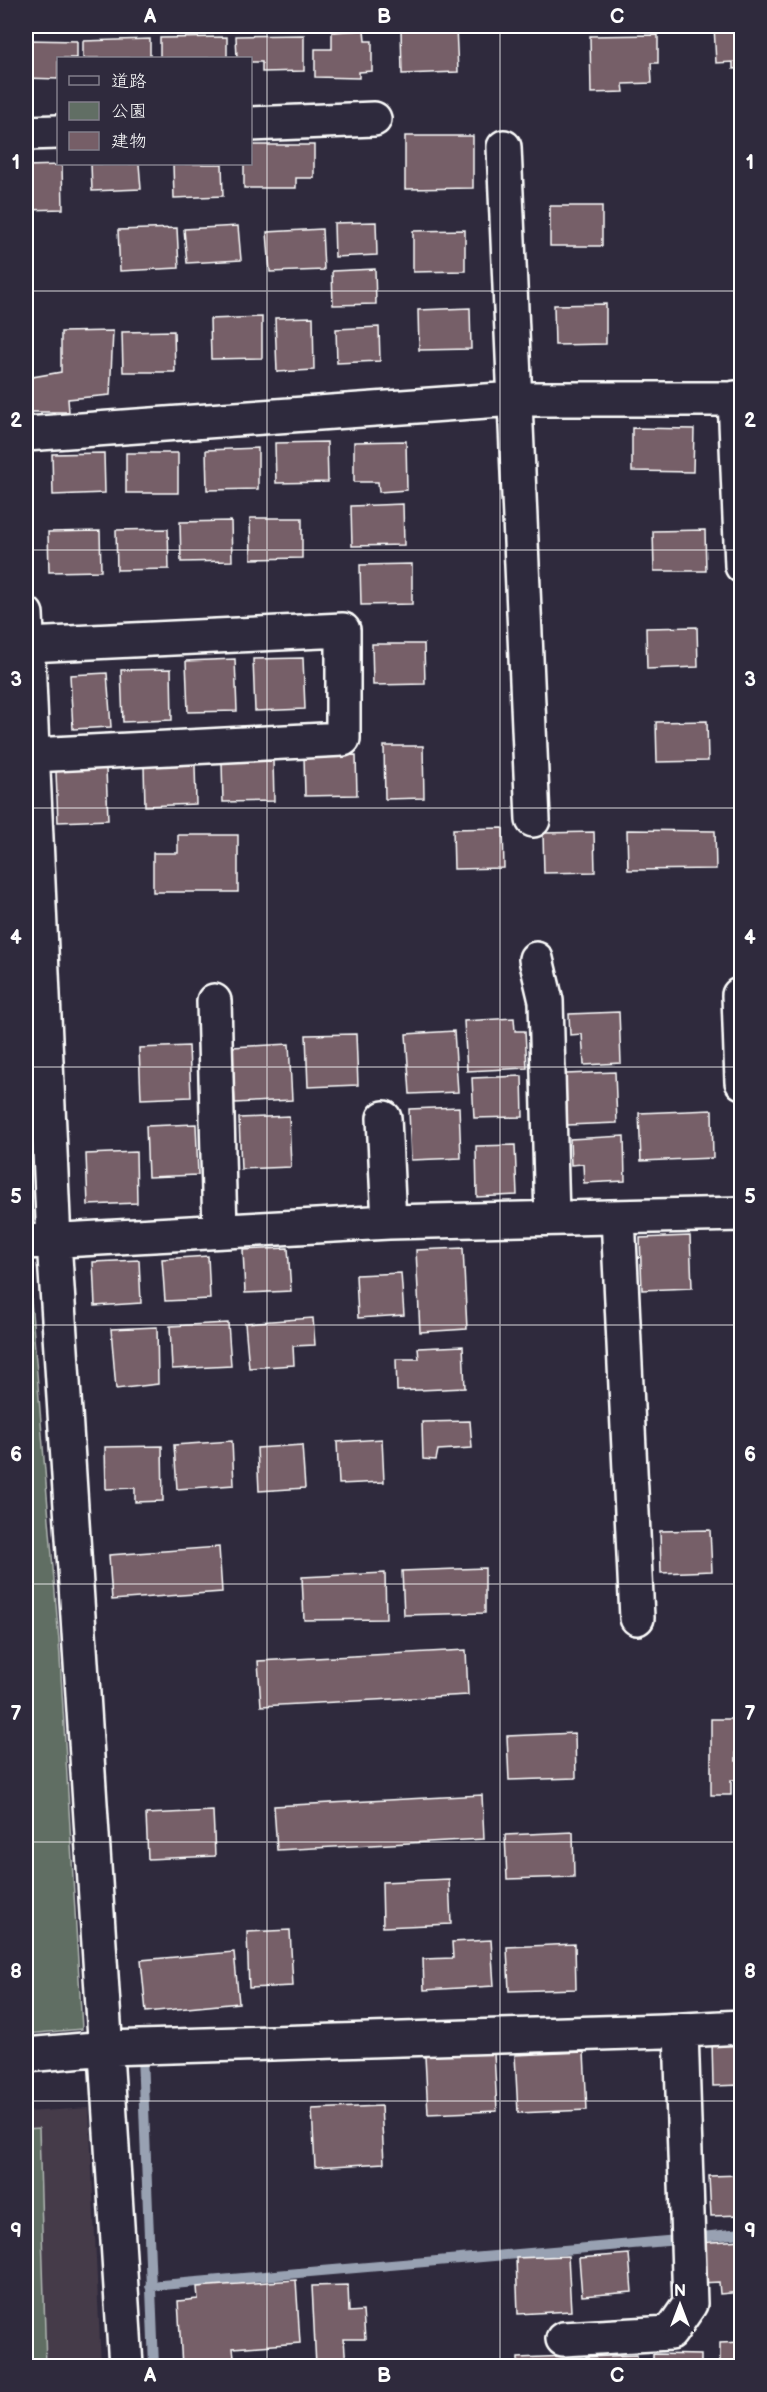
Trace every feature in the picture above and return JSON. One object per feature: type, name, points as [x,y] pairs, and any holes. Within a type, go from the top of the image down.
[{"type":"street","points":[[252,124],[374,119]]},
{"type":"street","points":[[26,133],[57,132]]},
{"type":"street","points":[[504,147],[533,820]]},
{"type":"street","points":[[26,434],[514,399],[738,398],[741,567]]},
{"type":"street","points":[[33,755],[343,739],[343,630],[27,629],[33,755],[40,1242],[107,2048],[126,2367]]},
{"type":"street","points":[[536,959],[546,1001],[552,1218]]},
{"type":"street","points":[[738,995],[741,1082]]},
{"type":"street","points":[[213,1001],[220,1231]]},
{"type":"street","points":[[384,1118],[389,1222]]},
{"type":"street","points":[[40,1242],[389,1222],[741,1214]]},
{"type":"street","points":[[618,1217],[637,1618]]},
{"type":"street","points":[[26,2055],[107,2048],[681,2031],[741,2027]]},
{"type":"street","points":[[563,2339],[670,2333],[690,2304],[681,2031]]},
{"type":"shaded area","points":[[89,2108],[101,2366],[26,2366],[26,2112]]},
{"type":"green space","points":[[26,1264],[28,1264],[59,1641],[82,2029],[26,2034]]},
{"type":"green space","points":[[39,2128],[46,2366],[26,2366],[26,2129]]},
{"type":"building","points":[[714,26],[742,26],[742,68],[733,69],[733,62],[716,63]]},
{"type":"building","points":[[456,27],[458,72],[402,74],[401,29]]},
{"type":"building","points":[[364,30],[365,41],[372,41],[372,71],[359,72],[359,78],[315,77],[315,49],[332,49],[332,32]]},
{"type":"building","points":[[304,35],[304,71],[262,72],[262,62],[252,62],[252,57],[237,57],[236,36]]},
{"type":"building","points":[[658,35],[658,63],[651,63],[652,83],[623,84],[624,92],[591,93],[590,36]]},
{"type":"building","points":[[227,37],[227,57],[160,57],[160,38]]},
{"type":"building","points":[[150,39],[150,57],[83,57],[83,41]]},
{"type":"building","points":[[26,40],[77,41],[77,57],[57,57],[57,79],[26,78]]},
{"type":"building","points":[[405,136],[473,136],[473,188],[405,189]]},
{"type":"building","points":[[252,145],[314,145],[314,178],[296,178],[296,188],[244,188],[244,165],[252,165]]},
{"type":"building","points":[[62,165],[63,209],[26,210],[26,166]]},
{"type":"building","points":[[91,165],[139,165],[141,189],[92,191]]},
{"type":"building","points":[[173,165],[222,165],[223,196],[174,198]]},
{"type":"building","points":[[550,206],[602,206],[602,246],[550,246]]},
{"type":"building","points":[[376,222],[377,255],[335,257],[334,223]]},
{"type":"building","points":[[238,226],[241,260],[187,263],[184,229]]},
{"type":"building","points":[[177,228],[179,268],[120,271],[118,230]]},
{"type":"building","points":[[322,229],[324,270],[270,272],[267,232]]},
{"type":"building","points":[[465,230],[465,271],[413,272],[413,231]]},
{"type":"building","points":[[375,269],[376,304],[333,305],[332,271]]},
{"type":"building","points":[[606,304],[606,344],[555,345],[554,305]]},
{"type":"building","points":[[470,308],[471,349],[419,350],[418,310]]},
{"type":"building","points":[[262,317],[262,358],[211,359],[210,319]]},
{"type":"building","points":[[313,317],[314,370],[277,372],[275,318]]},
{"type":"building","points":[[379,327],[380,361],[337,363],[336,329]]},
{"type":"building","points":[[113,331],[110,395],[68,399],[69,412],[28,412],[27,378],[61,372],[61,332]]},
{"type":"building","points":[[174,331],[175,372],[123,372],[122,332]]},
{"type":"building","points":[[632,428],[694,429],[693,472],[632,471]]},
{"type":"building","points":[[406,441],[407,490],[379,492],[378,482],[354,482],[354,442]]},
{"type":"building","points":[[327,442],[328,482],[276,483],[275,443]]},
{"type":"building","points":[[258,448],[258,489],[207,490],[206,450]]},
{"type":"building","points":[[104,453],[105,493],[53,495],[52,454]]},
{"type":"building","points":[[126,453],[178,453],[178,493],[126,493]]},
{"type":"building","points":[[403,504],[404,545],[352,546],[351,506]]},
{"type":"building","points":[[250,518],[302,518],[302,558],[251,559]]},
{"type":"building","points":[[231,521],[232,561],[181,562],[180,522]]},
{"type":"building","points":[[168,529],[169,569],[117,570],[116,530]]},
{"type":"building","points":[[705,530],[706,571],[654,571],[653,531]]},
{"type":"building","points":[[100,531],[101,571],[49,572],[48,532]]},
{"type":"building","points":[[412,564],[412,604],[361,605],[360,565]]},
{"type":"building","points":[[697,627],[698,667],[647,669],[646,628]]},
{"type":"building","points":[[372,644],[424,644],[425,684],[373,685]]},
{"type":"building","points":[[303,658],[305,709],[255,711],[253,659]]},
{"type":"building","points":[[235,659],[237,711],[188,712],[186,661]]},
{"type":"building","points":[[171,669],[172,720],[123,722],[121,670]]},
{"type":"building","points":[[107,673],[111,727],[73,729],[70,675]]},
{"type":"building","points":[[707,721],[708,761],[657,762],[656,722]]},
{"type":"building","points":[[384,746],[423,746],[424,798],[385,799]]},
{"type":"building","points":[[356,755],[357,795],[305,796],[304,756]]},
{"type":"building","points":[[273,761],[274,801],[223,802],[222,762]]},
{"type":"building","points":[[195,765],[196,804],[145,806],[144,766]]},
{"type":"building","points":[[106,769],[108,820],[58,822],[56,771]]},
{"type":"building","points":[[503,828],[504,868],[454,869],[453,829]]},
{"type":"building","points":[[627,830],[715,831],[716,869],[628,870]]},
{"type":"building","points":[[594,832],[595,872],[544,873],[543,833]]},
{"type":"building","points":[[178,835],[238,835],[238,892],[153,892],[153,853],[178,853]]},
{"type":"building","points":[[619,1012],[621,1063],[584,1065],[582,1034],[570,1035],[569,1014]]},
{"type":"building","points":[[514,1018],[515,1031],[525,1031],[527,1068],[467,1071],[464,1021]]},
{"type":"building","points":[[454,1031],[458,1092],[410,1094],[406,1034]]},
{"type":"building","points":[[356,1034],[358,1085],[308,1087],[306,1035]]},
{"type":"building","points":[[289,1044],[292,1100],[235,1103],[232,1047]]},
{"type":"building","points":[[189,1046],[191,1097],[141,1099],[139,1048]]},
{"type":"building","points":[[615,1072],[617,1123],[567,1125],[566,1074]]},
{"type":"building","points":[[522,1076],[523,1117],[474,1118],[472,1078]]},
{"type":"building","points":[[459,1107],[461,1158],[411,1160],[409,1109]]},
{"type":"building","points":[[712,1110],[713,1158],[641,1161],[639,1113]]},
{"type":"building","points":[[289,1116],[291,1167],[241,1169],[239,1118]]},
{"type":"building","points":[[196,1124],[198,1175],[148,1177],[146,1126]]},
{"type":"building","points":[[624,1136],[625,1181],[584,1183],[583,1164],[571,1165],[570,1139]]},
{"type":"building","points":[[515,1145],[517,1195],[477,1197],[476,1146]]},
{"type":"building","points":[[136,1152],[137,1203],[88,1205],[86,1154]]},
{"type":"building","points":[[690,1236],[692,1288],[642,1290],[640,1238]]},
{"type":"building","points":[[288,1248],[291,1291],[245,1293],[243,1250]]},
{"type":"building","points":[[463,1248],[467,1329],[420,1332],[416,1250]]},
{"type":"building","points":[[208,1256],[210,1299],[165,1301],[162,1259]]},
{"type":"building","points":[[139,1260],[141,1303],[95,1306],[93,1262]]},
{"type":"building","points":[[401,1273],[404,1315],[358,1318],[356,1275]]},
{"type":"building","points":[[313,1318],[315,1345],[293,1346],[294,1365],[249,1368],[245,1323]]},
{"type":"building","points":[[228,1323],[231,1366],[172,1369],[170,1326]]},
{"type":"building","points":[[157,1327],[158,1384],[116,1389],[111,1329]]},
{"type":"building","points":[[463,1346],[465,1388],[397,1391],[396,1359],[419,1359],[418,1348]]},
{"type":"building","points":[[470,1421],[472,1448],[438,1450],[436,1460],[423,1459],[422,1422]]},
{"type":"building","points":[[382,1439],[384,1482],[339,1484],[337,1442]]},
{"type":"building","points":[[232,1441],[234,1485],[177,1489],[174,1445]]},
{"type":"building","points":[[302,1445],[305,1488],[259,1491],[257,1448]]},
{"type":"building","points":[[162,1446],[163,1501],[135,1502],[135,1488],[106,1489],[105,1447]]},
{"type":"building","points":[[710,1530],[712,1571],[661,1573],[660,1531]]},
{"type":"building","points":[[219,1547],[222,1592],[112,1600],[109,1555]]},
{"type":"building","points":[[485,1568],[485,1613],[404,1615],[402,1571]]},
{"type":"building","points":[[385,1573],[386,1619],[304,1620],[302,1577]]},
{"type":"building","points":[[466,1650],[468,1695],[261,1706],[258,1661]]},
{"type":"building","points":[[711,1719],[736,1719],[736,1761],[742,1761],[742,1780],[731,1780],[731,1795],[711,1795]]},
{"type":"building","points":[[575,1733],[576,1778],[509,1780],[507,1736]]},
{"type":"building","points":[[482,1795],[484,1839],[277,1850],[274,1806]]},
{"type":"building","points":[[213,1811],[215,1856],[148,1859],[146,1814]]},
{"type":"building","points":[[573,1832],[574,1877],[507,1879],[505,1835]]},
{"type":"building","points":[[449,1879],[451,1924],[383,1927],[382,1882]]},
{"type":"building","points":[[290,1930],[293,1986],[249,1988],[247,1932]]},
{"type":"building","points":[[491,1940],[494,1986],[424,1990],[423,1959],[453,1958],[452,1942]]},
{"type":"building","points":[[575,1944],[576,1989],[509,1991],[507,1947]]},
{"type":"building","points":[[234,1952],[239,2003],[146,2012],[141,1960]]},
{"type":"building","points":[[742,2040],[742,2085],[713,2086],[712,2041]]},
{"type":"building","points":[[584,2052],[587,2110],[518,2113],[515,2055]]},
{"type":"building","points":[[494,2053],[497,2111],[428,2114],[425,2056]]},
{"type":"building","points":[[381,2106],[384,2163],[315,2167],[312,2109]]},
{"type":"building","points":[[742,2175],[742,2215],[711,2216],[709,2176]]},
{"type":"building","points":[[742,2240],[742,2292],[720,2294],[719,2282],[700,2283],[697,2243]]},
{"type":"building","points":[[629,2254],[632,2292],[582,2296],[579,2258]]},
{"type":"building","points":[[568,2256],[571,2311],[518,2314],[516,2258]]},
{"type":"building","points":[[296,2280],[300,2343],[233,2348],[235,2366],[182,2366],[178,2301],[198,2299],[197,2287]]},
{"type":"building","points":[[348,2285],[349,2312],[363,2311],[365,2339],[344,2339],[346,2366],[316,2366],[312,2286]]},
{"type":"building","points":[[742,2342],[742,2366],[720,2366],[720,2343]]},
{"type":"building","points":[[653,2354],[701,2355],[701,2366],[653,2366]]},
{"type":"building","points":[[637,2355],[637,2366],[587,2366],[586,2357]]},
{"type":"building","points":[[568,2356],[568,2366],[518,2366],[518,2358]]},
{"type":"waterway","points":[[142,2055],[154,2366]]},
{"type":"waterway","points":[[701,2237],[742,2233]]},
{"type":"waterway","points":[[150,2286],[678,2240]]}]
